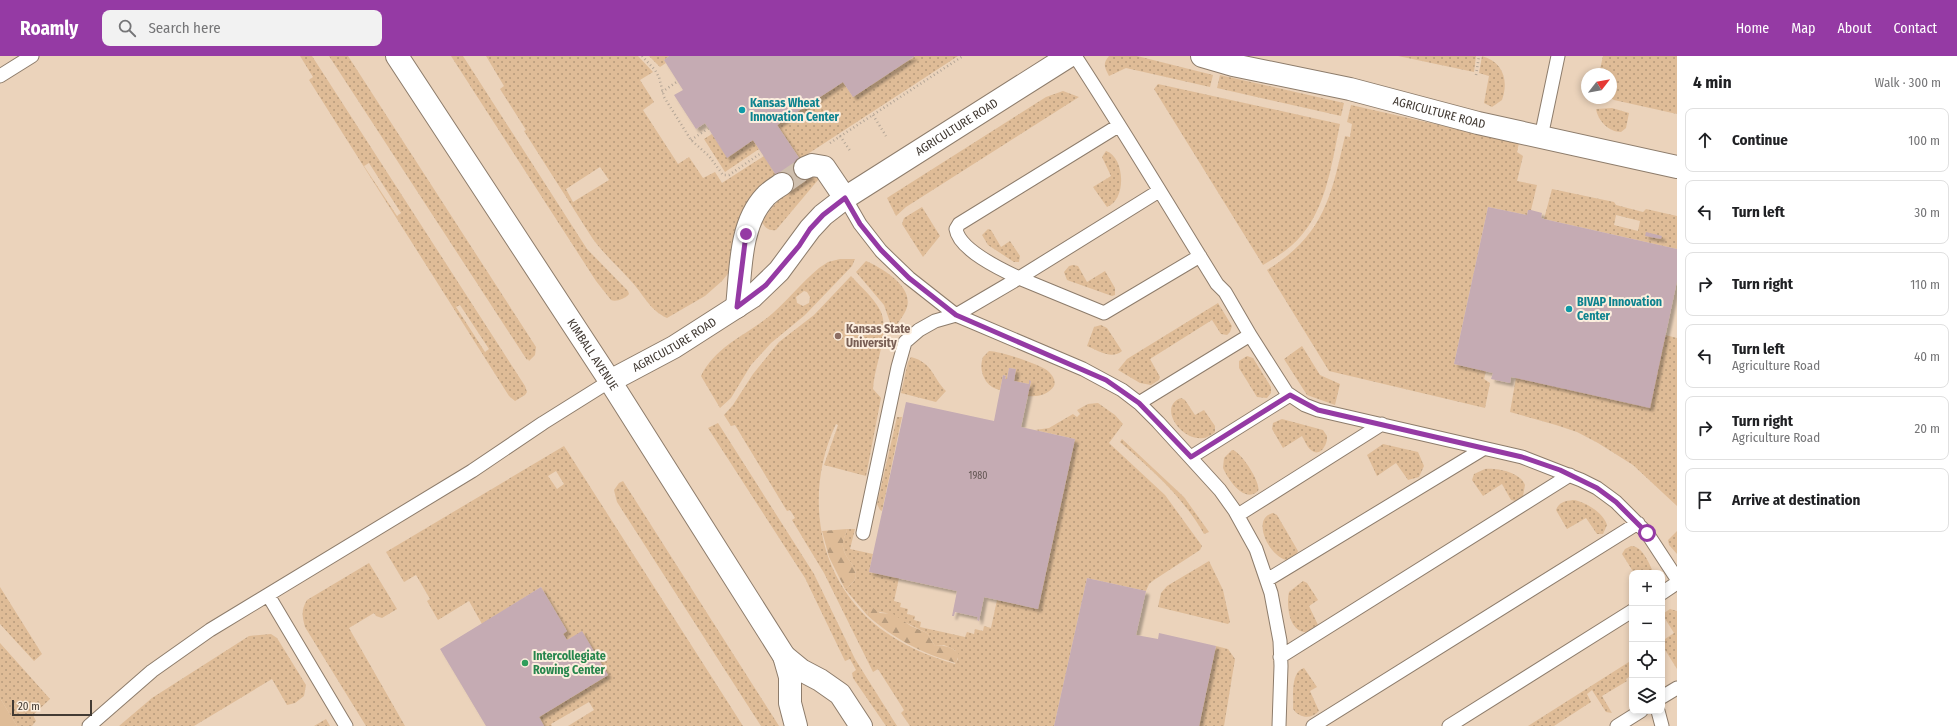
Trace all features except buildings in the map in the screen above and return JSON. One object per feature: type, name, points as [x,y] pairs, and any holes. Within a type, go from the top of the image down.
[{"type":"street","name":"KIMBALL AVENUE","points":[[397,56],[610,381],[784,656],[790,677],[790,703],[796,726]]},
{"type":"street","name":"AGRICULTURE ROAD","points":[[610,381],[674,347],[737,307],[766,285],[799,246],[810,229],[823,215],[845,198],[1069,56]]},
{"type":"street","name":"AGRICULTURE ROAD","points":[[1202,56],[1233,65],[1350,89],[1541,137],[1677,167]]},
{"type":"street","points":[[805,168],[812,165],[824,167],[845,198]]},
{"type":"street","points":[[737,307],[746,234],[758,206],[766,196],[782,184]]},
{"type":"street","name":"KIMBALL AVENUE","points":[[784,656],[801,670],[820,680],[840,694],[861,726]]},
{"type":"lane","points":[[0,76],[32,56]]},
{"type":"lane","points":[[1075,56],[1101,93],[1118,126],[1218,284],[1225,292],[1280,383],[1290,395],[1318,410],[1382,424],[1483,450],[1522,457],[1570,475],[1597,488],[1616,502],[1638,523],[1647,533],[1677,579]]},
{"type":"lane","points":[[1541,137],[1558,56]]},
{"type":"lane","points":[[1118,126],[959,224],[956,229],[960,239],[978,256],[992,266],[1104,313],[1200,256]]},
{"type":"lane","points":[[864,533],[898,367],[905,342],[918,330],[935,321],[956,315],[1019,278],[1159,191]]},
{"type":"lane","points":[[845,198],[860,224],[881,250],[909,278],[956,315],[1106,380],[1139,403],[1191,457],[1238,515],[1256,549],[1267,580],[1275,613],[1280,657],[1279,726]]},
{"type":"lane","points":[[1139,403],[1250,335]]},
{"type":"lane","points":[[89,726],[152,671],[210,630],[472,471],[543,423],[610,381]]},
{"type":"lane","points":[[1191,457],[1290,395]]},
{"type":"lane","points":[[1238,515],[1382,424]]},
{"type":"lane","points":[[1267,580],[1483,450]]},
{"type":"lane","points":[[1280,657],[1570,475]]},
{"type":"lane","points":[[1313,726],[1638,523]]},
{"type":"lane","points":[[1665,591],[1677,583]]},
{"type":"lane","points":[[268,595],[346,726]]},
{"type":"lane","points":[[1449,726],[1629,613]]},
{"type":"lane","points":[[1665,695],[1677,688]]},
{"type":"lane","points":[[1617,726],[1636,714]]},
{"type":"lane","points":[[1659,714],[1662,726]]},
{"type":"path","points":[[642,56],[656,70],[662,92],[691,140],[709,156],[723,175],[729,174],[761,153]]},
{"type":"path","points":[[827,144],[963,56]]},
{"type":"path","points":[[1476,75],[1479,56]]},
{"type":"path","points":[[662,92],[678,81]]},
{"type":"path","points":[[872,115],[886,136]]},
{"type":"path","points":[[691,140],[709,128]]},
{"type":"path","points":[[840,136],[850,152]]},
{"type":"shaded area","name":"Kansas State University","points":[[0,56],[1677,56],[1677,726],[0,726]]},
{"type":"green space","points":[[300,56],[312,56],[525,386],[527,392],[525,395],[515,401],[509,396],[309,80],[313,77]],"holes":[[[369,163],[401,213],[397,216],[364,166]],[[460,305],[489,349],[485,352],[456,307]]]},
{"type":"green space","points":[[329,56],[348,56],[536,347],[535,355],[529,361],[528,359],[527,360]]},
{"type":"green space","points":[[451,56],[463,56],[587,249],[628,291],[629,294],[623,299],[611,300],[596,281]]},
{"type":"green space","points":[[486,56],[638,56],[653,72],[640,80],[654,102],[643,110],[678,164],[689,157],[703,178],[715,172],[722,183],[764,156],[779,180],[731,270],[722,281],[705,296],[667,318],[655,311],[635,285],[593,240],[524,131],[526,130],[500,89],[504,86]],"holes":[[[600,167],[609,180],[573,202],[566,189]]]},
{"type":"green space","points":[[649,56],[669,56],[664,60],[666,63],[660,67]]},
{"type":"green space","points":[[915,56],[958,56],[800,159],[777,125],[843,82],[853,97]]},
{"type":"green space","points":[[1109,56],[1137,56],[1213,75],[1210,87],[1126,68],[1109,76],[1105,68],[1105,61]]},
{"type":"green space","points":[[1398,56],[1476,56],[1474,72]]},
{"type":"green space","points":[[1482,56],[1489,59],[1499,67],[1504,79],[1505,86],[1502,100],[1492,107],[1484,103],[1489,76],[1479,73]]},
{"type":"green space","points":[[1603,56],[1677,56],[1677,114],[1617,101],[1617,68],[1600,68]]},
{"type":"green space","points":[[1220,75],[1344,103],[1341,116],[1217,88]]},
{"type":"green space","points":[[1158,84],[1340,124],[1330,173],[1320,205],[1303,234],[1288,249],[1263,265],[1154,89]]},
{"type":"green space","points":[[1063,91],[1079,97],[906,207],[896,216],[887,198],[1046,97]]},
{"type":"green space","points":[[1351,105],[1519,143],[1517,152],[1523,156],[1517,181],[1537,185],[1531,210],[1528,210],[1527,215],[1488,207],[1454,364],[1486,371],[1484,379],[1490,383],[1485,408],[1329,371],[1267,270],[1286,257],[1301,243],[1313,228],[1322,213],[1335,178],[1345,136],[1350,137],[1352,124],[1347,122]]},
{"type":"green space","points":[[1612,108],[1629,113],[1626,128],[1621,132],[1608,128],[1599,118],[1596,109]]},
{"type":"green space","points":[[712,134],[727,157],[753,140],[759,149],[725,172],[704,139]]},
{"type":"green space","points":[[1106,151],[1117,161],[1121,179],[1118,196],[1113,203],[1107,207],[1093,187],[1111,176],[1102,157]]},
{"type":"green space","points":[[815,176],[818,180],[776,230],[771,230],[766,227],[762,222],[778,201],[792,187],[807,178]]},
{"type":"green space","points":[[1552,189],[1614,202],[1616,205],[1643,212],[1646,209],[1677,216],[1677,249],[1544,219]],"holes":[[[1616,215],[1640,221],[1638,231],[1614,225]]]},
{"type":"green space","points":[[922,207],[940,236],[923,257],[902,224],[904,218]]},
{"type":"green space","points":[[988,229],[991,230],[1001,247],[1010,241],[1020,256],[1019,262],[1014,262],[988,245],[982,235]]},
{"type":"green space","points":[[840,259],[855,259],[852,266],[805,315],[771,343],[751,365],[731,398],[720,408],[701,376],[707,365],[724,348],[773,313],[813,273],[828,262]],"holes":[[[804,291],[807,292],[810,297],[809,303],[803,306],[797,303],[796,297]]]},
{"type":"green space","points":[[866,261],[880,268],[895,279],[901,285],[908,299],[905,313],[893,331],[884,305],[856,272]]},
{"type":"green space","points":[[1069,266],[1078,266],[1087,282],[1105,271],[1115,288],[1115,295],[1112,296],[1067,280],[1064,272]]},
{"type":"green space","points":[[851,276],[874,301],[883,318],[883,338],[873,389],[881,398],[866,476],[824,465],[838,425],[836,424],[826,451],[820,479],[819,507],[822,535],[830,562],[842,587],[859,609],[881,629],[898,641],[935,658],[955,664],[958,659],[955,650],[944,645],[935,646],[927,633],[886,613],[868,610],[867,615],[845,589],[856,578],[854,568],[843,547],[847,529],[855,529],[850,549],[873,554],[869,572],[899,578],[894,601],[901,603],[900,607],[908,609],[907,614],[915,616],[914,620],[921,622],[920,627],[965,637],[967,632],[974,634],[975,629],[983,631],[984,626],[991,628],[997,600],[1038,609],[1075,439],[1035,430],[1049,428],[1073,414],[1077,417],[1080,414],[1077,410],[1088,404],[1098,403],[1115,415],[1123,424],[1109,443],[1165,495],[1202,546],[1200,550],[1149,584],[1146,591],[1087,578],[1054,726],[910,726],[901,713],[904,710],[878,669],[873,672],[824,573],[792,520],[795,518],[790,510],[787,511],[735,425],[731,426],[724,415],[733,405],[753,374],[779,342],[814,315]]},
{"type":"green space","points":[[1218,303],[1232,326],[1227,335],[1221,334],[1212,320],[1150,359],[1160,377],[1159,380],[1151,385],[1140,383],[1118,370],[1127,359]]},
{"type":"green space","points":[[1101,325],[1107,328],[1122,351],[1118,354],[1114,355],[1100,352],[1087,346],[1094,327]]},
{"type":"green space","points":[[1665,335],[1677,338],[1677,506],[1633,465],[1598,443],[1577,432],[1510,412],[1516,378]]},
{"type":"green space","points":[[1302,346],[1320,375],[1340,384],[1335,405],[1307,395],[1284,359]]},
{"type":"green space","points":[[989,351],[1002,353],[1045,369],[1053,377],[1055,382],[1054,386],[1049,392],[1042,395],[1027,396],[1031,381],[1029,381],[1029,384],[1014,381],[1016,369],[1009,368],[1007,379],[1005,379],[1006,376],[1003,375],[1000,390],[990,386],[984,378],[981,368],[983,357]]},
{"type":"green space","points":[[1247,356],[1253,358],[1271,387],[1271,393],[1267,398],[1257,397],[1239,368],[1239,361]]},
{"type":"green space","points":[[911,357],[924,363],[932,371],[941,386],[946,391],[936,402],[901,393],[908,362]]},
{"type":"green space","points":[[1181,398],[1185,400],[1195,415],[1204,410],[1215,426],[1215,432],[1206,438],[1196,438],[1186,434],[1178,427],[1173,419],[1171,411],[1173,403]]},
{"type":"green space","points":[[897,417],[902,417],[882,511],[877,504]]},
{"type":"green space","points":[[1282,419],[1323,430],[1327,436],[1327,439],[1323,449],[1314,452],[1307,446],[1302,436],[1283,448],[1272,429],[1273,423]]},
{"type":"green space","points":[[718,423],[814,574],[855,659],[897,726],[886,726],[853,678],[852,673],[856,670],[850,659],[845,661],[805,578],[708,428]]},
{"type":"green space","points":[[1122,439],[1184,497],[1209,532],[1204,534],[1187,508],[1177,496],[1155,473],[1120,442]]},
{"type":"green space","points":[[1383,444],[1418,452],[1424,466],[1419,477],[1408,480],[1396,463],[1377,476],[1367,455]]},
{"type":"green space","points":[[564,446],[743,726],[568,726],[594,710],[589,702],[551,724],[552,726],[544,726],[539,717],[608,675],[582,632],[567,640],[563,634],[567,631],[541,587],[482,624],[469,601],[438,620],[427,601],[430,599],[416,575],[404,582],[386,552]],"holes":[[[556,471],[564,484],[557,489],[548,476]]]},
{"type":"green space","points":[[1232,450],[1236,451],[1240,455],[1254,475],[1257,482],[1258,491],[1253,494],[1247,494],[1237,488],[1223,468],[1224,458]]},
{"type":"green space","points":[[1485,469],[1502,470],[1518,477],[1525,485],[1523,496],[1516,501],[1511,500],[1502,484],[1483,496],[1472,480],[1474,474]]},
{"type":"green space","points":[[623,481],[779,726],[761,726],[617,502],[614,490],[619,483]]},
{"type":"green space","points":[[1573,500],[1588,505],[1602,516],[1607,525],[1603,534],[1597,534],[1586,518],[1567,529],[1556,510],[1563,502]]},
{"type":"green space","points":[[1273,513],[1277,515],[1298,551],[1292,559],[1285,560],[1277,555],[1270,547],[1265,537],[1263,526],[1265,518]]},
{"type":"green space","points":[[847,529],[843,547],[854,568],[856,578],[845,589],[829,557],[822,531]]},
{"type":"green space","points":[[1677,531],[1677,554],[1669,545],[1668,540]]},
{"type":"green space","points":[[1631,546],[1639,549],[1652,570],[1632,570],[1622,554],[1625,549]]},
{"type":"green space","points":[[1209,561],[1223,590],[1230,622],[1228,624],[1158,607],[1161,593],[1167,586]]},
{"type":"green space","points":[[369,563],[397,609],[382,618],[376,616],[374,613],[349,628],[405,726],[366,726],[305,627],[304,623],[303,610],[307,600]]},
{"type":"green space","points":[[1303,581],[1307,583],[1318,600],[1309,606],[1318,625],[1314,630],[1308,632],[1302,631],[1293,624],[1290,618],[1288,604],[1289,592]]},
{"type":"green space","points":[[0,587],[42,654],[34,661],[0,624]]},
{"type":"green space","points":[[873,608],[880,613],[893,614],[911,626],[927,633],[935,646],[945,646],[951,648],[959,654],[956,663],[920,650],[887,631],[867,615],[868,610]]},
{"type":"green space","points":[[1670,609],[1677,611],[1677,669],[1665,650],[1665,639],[1674,633],[1665,619],[1665,612]]},
{"type":"green space","points":[[271,634],[277,638],[306,685],[304,696],[295,703],[287,705],[272,679],[194,726],[119,726],[152,698],[249,636]]},
{"type":"green space","points":[[0,643],[50,699],[33,715],[36,721],[32,726],[17,726],[0,698]]},
{"type":"green space","points":[[1216,646],[1228,649],[1235,659],[1224,726],[1199,726]]},
{"type":"green space","points":[[1629,662],[1629,677],[1626,679],[1627,681],[1602,696],[1612,713],[1606,712],[1592,690],[1587,694],[1591,702],[1554,726],[1528,726]]},
{"type":"green space","points":[[1304,668],[1317,687],[1310,691],[1319,711],[1310,717],[1299,715],[1293,709],[1295,680],[1300,670]]},
{"type":"green space","points":[[0,698],[17,726],[0,726]]},
{"type":"green space","points":[[326,719],[330,726],[314,726]]},
{"type":"tunnel","points":[[782,184],[805,168]]},
{"type":"place","name":"Kansas Wheat Innovation Center","points":[[742,110]]},
{"type":"place","name":"BIVAP Innovation Center","points":[[1569,309]]},
{"type":"place","name":"Kansas State University","points":[[838,336]]},
{"type":"place","name":"Intercollegiate Rowing Center","points":[[525,663]]},
{"type":"route","points":[[746,234],[737,307],[766,285],[799,246],[810,229],[823,215],[845,198],[860,224],[876,246],[909,278],[956,315],[1106,380],[1139,403],[1191,457],[1290,395],[1305,405],[1318,410],[1419,433],[1483,450],[1522,457],[1560,470],[1597,488],[1616,502],[1647,533]]}]
